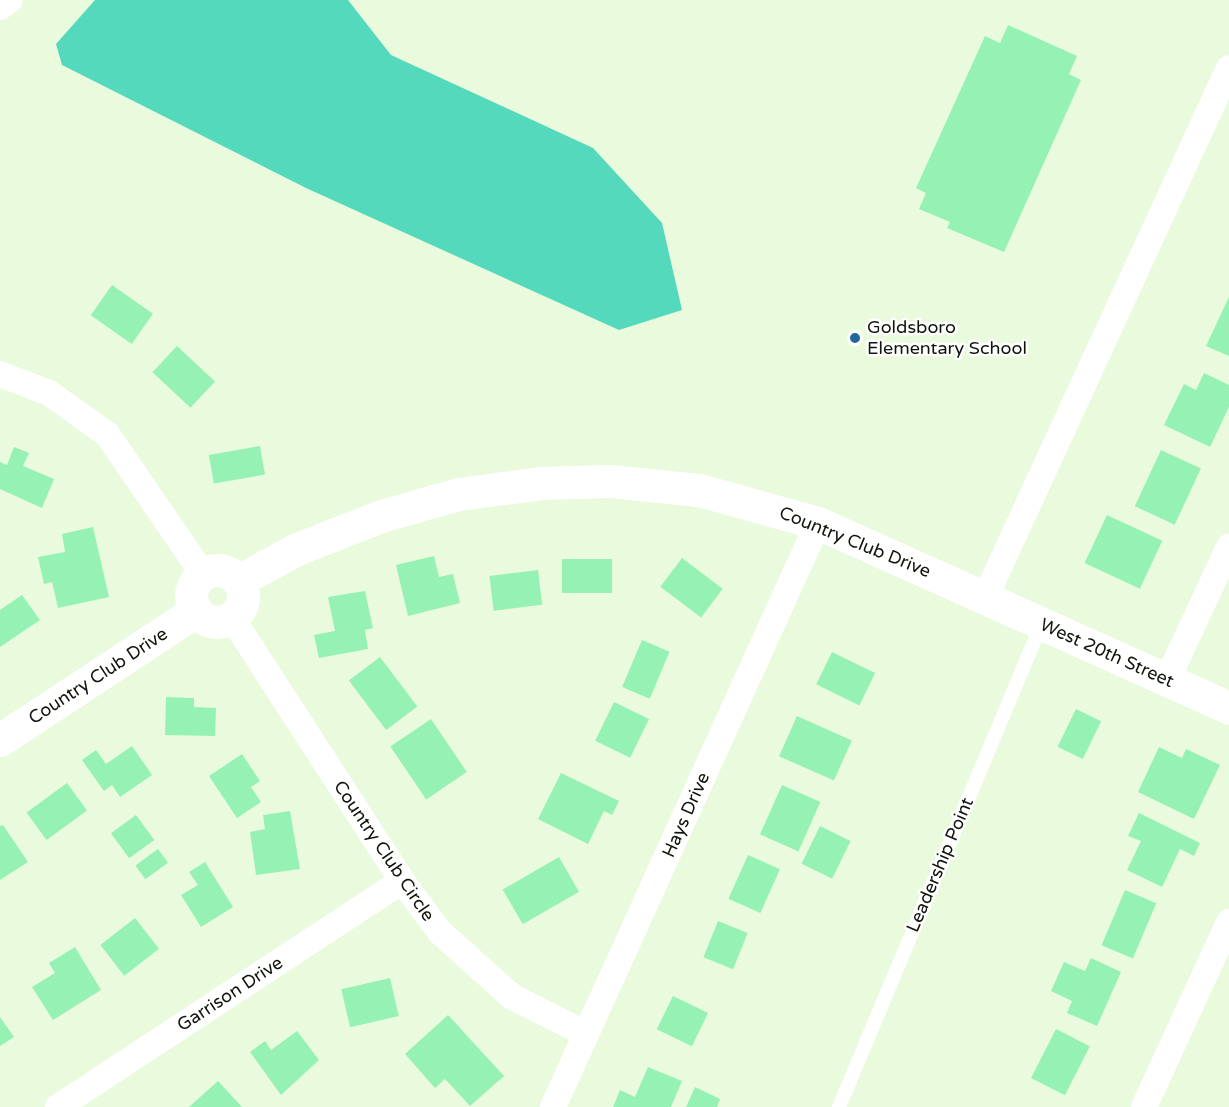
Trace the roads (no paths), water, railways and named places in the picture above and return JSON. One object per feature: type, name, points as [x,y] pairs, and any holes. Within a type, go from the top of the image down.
[{"type":"street","points":[[0,7],[10,0]]},
{"type":"street","points":[[985,598],[1229,68]]},
{"type":"street","points":[[0,374],[50,393],[107,434],[203,574]]},
{"type":"street","name":"Country Club Drive","points":[[238,581],[297,549],[381,516],[458,494],[542,483],[610,481],[699,490],[818,523],[985,598]]},
{"type":"street","name":"Hays Drive","points":[[553,1107],[818,523]]},
{"type":"street","points":[[1167,680],[1229,547]]},
{"type":"street","points":[[222,570],[238,581],[242,604],[232,618],[215,622],[196,611],[191,592],[203,574],[222,570]]},
{"type":"street","name":"West 20th Street","points":[[985,598],[1229,708]]},
{"type":"street","name":"Country Club Drive","points":[[0,740],[196,611]]},
{"type":"street","name":"Country Club Circle","points":[[232,618],[402,881],[440,932],[474,967],[511,996],[586,1034]]},
{"type":"street","name":"Garrison Drive","points":[[58,1107],[402,881]]},
{"type":"street","points":[[1144,1107],[1229,922]]},
{"type":"lane","name":"Leadership Point","points":[[839,1107],[1042,623]]},
{"type":"water","points":[[95,0],[348,0],[391,55],[593,148],[662,223],[682,310],[619,330],[306,188],[62,65],[56,44]]},
{"type":"place","name":"Goldsboro Elementary School","points":[[855,338]]}]
